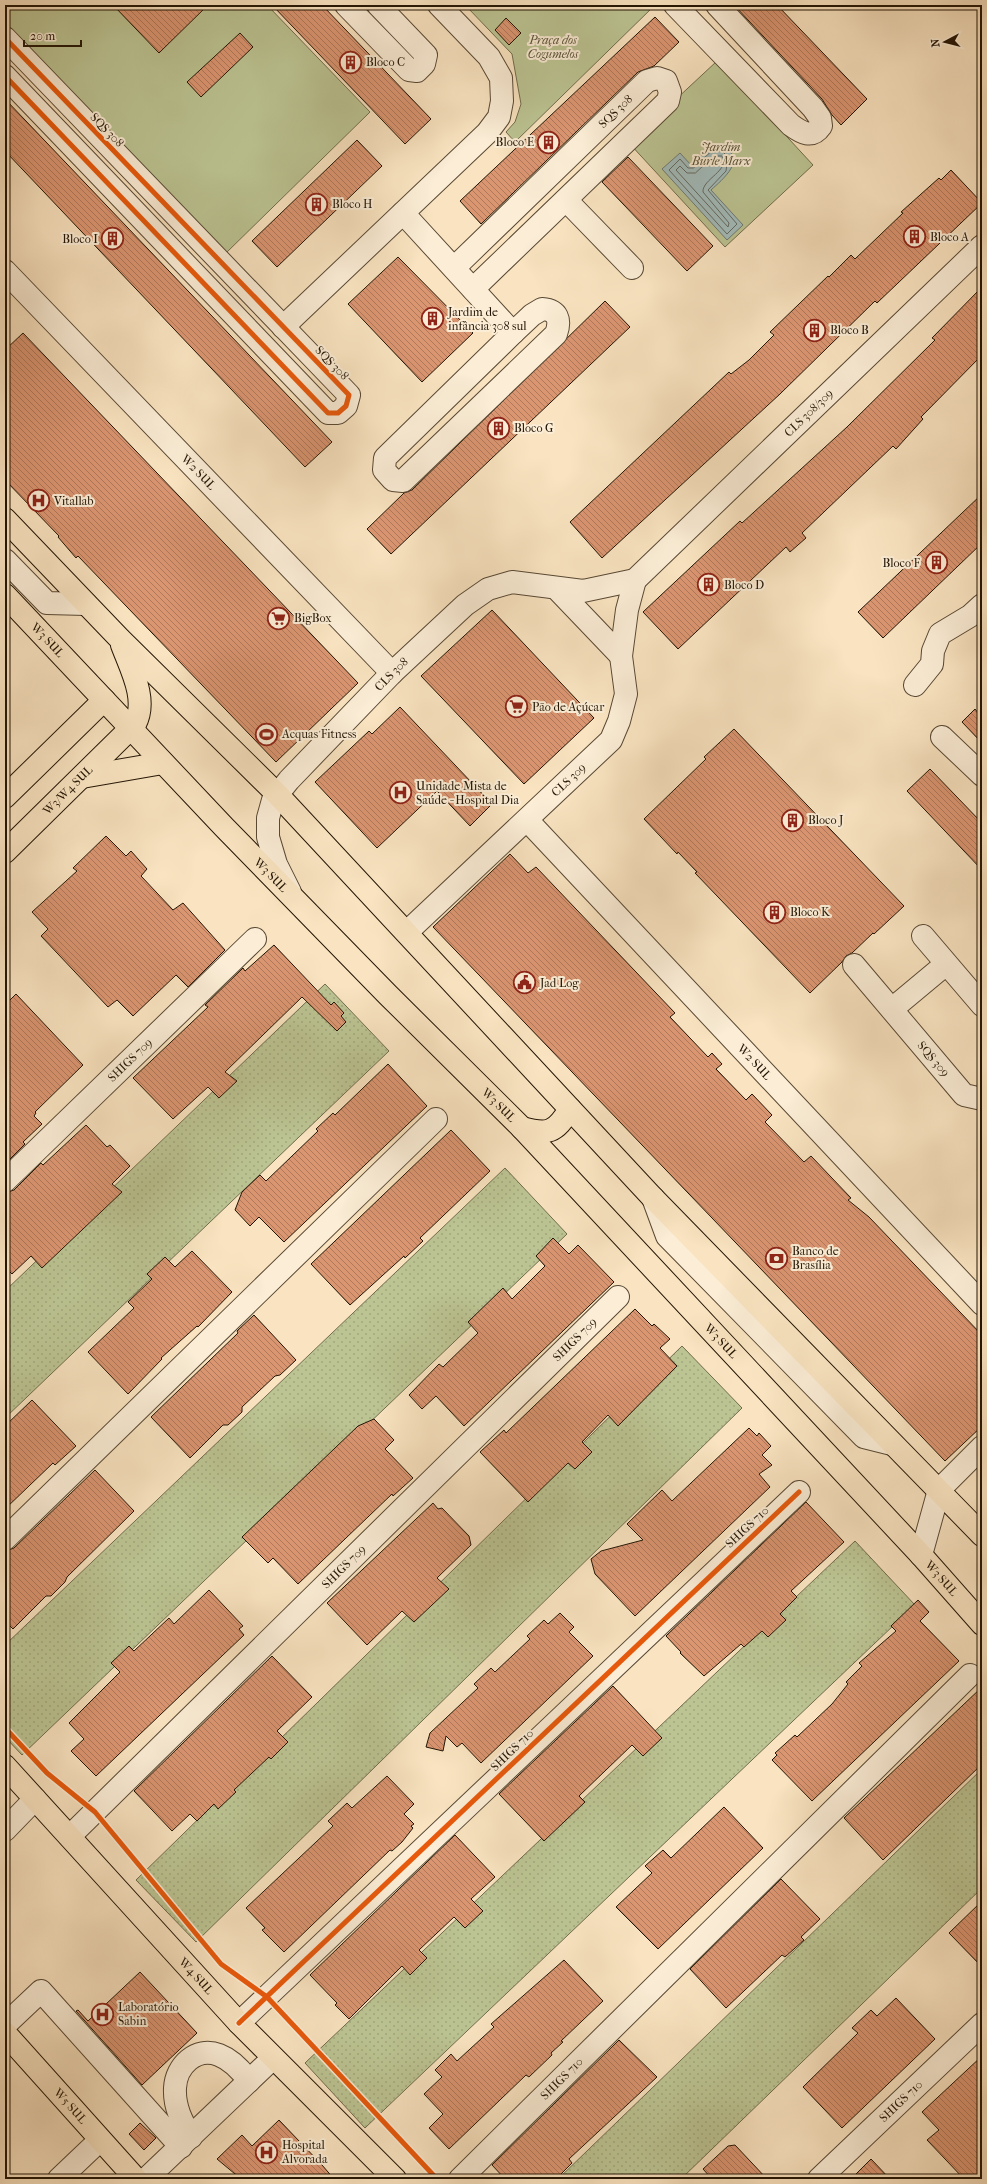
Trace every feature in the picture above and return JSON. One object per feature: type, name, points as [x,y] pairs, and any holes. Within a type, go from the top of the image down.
[{"type":"main road","points":[[5,519],[120,640],[277,794],[324,847],[407,932],[653,1198],[982,1535]]},
{"type":"main road","name":"W3 SUL","points":[[5,596],[131,730],[295,900],[522,1128],[920,1555],[982,1624]]},
{"type":"main road","points":[[120,640],[133,674],[139,698],[139,714],[131,730]]},
{"type":"main road","points":[[5,798],[104,700]]},
{"type":"main road","name":"W3/W4 SUL","points":[[5,852],[131,730]]},
{"type":"main road","points":[[82,777],[163,762]]},
{"type":"main road","points":[[522,1128],[541,1133],[552,1130],[561,1123],[570,1109]]},
{"type":"main road","name":"W4 SUL","points":[[5,1766],[238,2023],[395,2179]]},
{"type":"main road","name":"W5 SUL","points":[[5,2033],[136,2179]]},
{"type":"street","points":[[346,5],[409,70],[417,71],[424,64],[426,55],[378,5]]},
{"type":"street","points":[[283,327],[487,133],[499,117],[502,101],[501,78],[489,57],[439,5]]},
{"type":"street","points":[[675,5],[791,125],[802,133],[811,134],[817,132],[821,126],[820,118],[813,108],[717,5]]},
{"type":"street","name":"SQS 308","points":[[5,38],[348,395],[346,406],[338,413],[328,413],[5,76]]},
{"type":"street","name":"SQS 308","points":[[454,268],[647,81],[657,78],[666,82],[670,92],[668,101],[473,289]]},
{"type":"street","points":[[566,200],[632,268]]},
{"type":"street","points":[[403,213],[513,333]]},
{"type":"street","name":"CLS 308/309","points":[[635,580],[982,246]]},
{"type":"street","name":"W2 SUL","points":[[5,271],[392,673]]},
{"type":"street","points":[[542,309],[551,309],[557,314],[560,323],[556,334],[403,481],[393,480],[384,470],[385,458],[513,333],[532,315],[542,309]]},
{"type":"street","points":[[5,560],[47,603],[86,604]]},
{"type":"street","name":"CLS 308","points":[[295,900],[276,864],[268,837],[270,809],[277,794],[392,673],[465,605],[488,589],[512,582],[583,591],[635,580]]},
{"type":"street","name":"CLS 309","points":[[407,932],[611,740],[620,721],[626,694],[620,656],[627,610],[635,580]]},
{"type":"street","points":[[556,588],[620,656]]},
{"type":"street","points":[[915,685],[932,664],[932,651],[940,634],[978,616]]},
{"type":"street","points":[[942,737],[982,776]]},
{"type":"street","name":"W2 SUL","points":[[527,820],[982,1304]]},
{"type":"street","points":[[923,936],[982,1005]]},
{"type":"street","name":"SHIGS 709","points":[[5,1181],[256,939]]},
{"type":"street","points":[[892,1009],[946,964]]},
{"type":"street","name":"SQS 309","points":[[854,965],[964,1095],[982,1099]]},
{"type":"street","points":[[5,1539],[436,1119]]},
{"type":"street","name":"SHIGS 709","points":[[70,1836],[618,1297]]},
{"type":"street","points":[[920,1555],[939,1490],[982,1447]]},
{"type":"street","name":"SHIGS 710","points":[[238,2023],[799,1492]]},
{"type":"street","name":"SHIGS 710","points":[[460,2179],[970,1675]]},
{"type":"street","points":[[5,1830],[35,1799]]},
{"type":"street","points":[[5,2025],[41,1990],[186,2142]]},
{"type":"street","name":"SHIGS 710","points":[[819,2179],[982,2024]]},
{"type":"street","points":[[186,2142],[178,2114],[175,2094],[178,2074],[186,2062],[195,2056],[205,2053],[218,2054],[239,2068],[249,2081]]},
{"type":"street","points":[[146,2179],[273,2058]]},
{"type":"street","points":[[59,2179],[100,2140]]},
{"type":"green space","points":[[5,5],[267,5],[370,112],[224,255],[5,29]]},
{"type":"green space","name":"Praça dos Cogumelos","points":[[469,5],[655,5],[515,142],[506,132],[515,122],[521,104],[512,54],[467,7]]},
{"type":"green space","name":"Jardim Burle Marx","points":[[717,61],[813,165],[725,247],[629,143]]},
{"type":"green space","points":[[325,984],[389,1051],[5,1418],[5,1291]]},
{"type":"green space","points":[[505,1168],[567,1234],[22,1755],[5,1737],[5,1645]]},
{"type":"green space","points":[[682,1346],[742,1408],[196,1942],[136,1880]]},
{"type":"green space","points":[[855,1541],[915,1605],[365,2128],[305,2063]]},
{"type":"green space","points":[[982,1769],[982,1888],[681,2179],[558,2179]]},
{"type":"water","points":[[722,147],[730,152],[733,157],[733,163],[731,169],[711,190],[743,225],[727,240],[662,169],[680,153],[691,165],[710,148]]},
{"type":"building","points":[[113,5],[208,5],[159,53]]},
{"type":"building","name":"Bloco C","points":[[272,5],[322,5],[431,119],[405,144]]},
{"type":"building","points":[[734,5],[777,5],[867,99],[841,125],[832,115],[822,99]]},
{"type":"building","name":"Bloco E","points":[[655,17],[679,42],[654,66],[638,72],[481,224],[460,201]]},
{"type":"building","points":[[506,18],[521,33],[509,45],[495,30]]},
{"type":"building","points":[[240,33],[253,47],[201,97],[187,82]]},
{"type":"building","name":"Bloco I","points":[[5,99],[332,442],[305,467],[5,151]]},
{"type":"building","name":"Bloco H","points":[[357,140],[382,166],[277,267],[252,241]]},
{"type":"building","points":[[628,157],[713,246],[687,271],[602,182]]},
{"type":"building","points":[[951,170],[982,203],[877,303],[875,301],[780,394],[602,558],[570,522],[729,372],[731,374],[749,360],[774,335],[770,332],[828,276],[829,277],[851,255],[855,259],[903,213],[901,212],[939,178],[941,180]]},
{"type":"building","name":"Jardim de infância 308 sul","points":[[398,257],[473,333],[422,382],[348,304]]},
{"type":"building","points":[[982,287],[982,355],[921,417],[923,419],[896,449],[893,446],[802,533],[806,538],[790,552],[786,547],[678,649],[643,612],[740,521],[742,523],[847,427],[935,340],[932,338]]},
{"type":"building","name":"Bloco G","points":[[605,301],[630,327],[391,554],[367,529],[404,493],[412,490]]},
{"type":"building","points":[[23,333],[358,683],[276,762],[78,556],[76,558],[58,537],[59,536],[5,480],[5,350]]},
{"type":"building","name":"Bloco F","points":[[982,494],[982,543],[883,638],[858,612]]},
{"type":"building","name":"Pão de Açúcar","points":[[492,610],[594,718],[524,784],[421,676]]},
{"type":"building","name":"Unidade Mista de Saúde - Hospital Dia","points":[[400,707],[492,804],[470,826],[437,791],[377,848],[315,782],[369,731],[372,734]]},
{"type":"building","points":[[975,709],[982,718],[982,743],[962,722]]},
{"type":"building","points":[[734,729],[904,906],[852,953],[846,956],[842,962],[810,993],[695,873],[697,872],[678,852],[677,854],[644,819],[706,759],[704,757]]},
{"type":"building","points":[[930,769],[982,823],[982,870],[907,791]]},
{"type":"building","points":[[106,836],[126,856],[131,851],[147,869],[141,876],[173,910],[183,903],[225,950],[188,987],[176,975],[133,1016],[117,1000],[108,1007],[41,936],[48,929],[32,912],[77,871],[73,868]]},
{"type":"building","points":[[510,854],[528,873],[536,867],[675,1013],[670,1017],[708,1057],[712,1053],[722,1064],[716,1069],[746,1100],[752,1094],[772,1115],[765,1122],[804,1162],[811,1156],[851,1198],[848,1200],[869,1217],[982,1335],[982,1426],[945,1461],[433,927]]},
{"type":"building","points":[[274,945],[331,1005],[334,1002],[344,1013],[341,1016],[346,1022],[337,1031],[302,997],[225,1072],[237,1081],[219,1098],[208,1087],[173,1119],[133,1078],[208,1007],[205,1005],[243,968],[245,971]]},
{"type":"building","points":[[16,994],[83,1065],[35,1112],[36,1113],[34,1116],[42,1124],[23,1142],[25,1144],[5,1164],[5,1005]]},
{"type":"building","points":[[388,1064],[427,1106],[284,1242],[259,1217],[250,1226],[235,1210],[242,1192],[260,1175],[266,1181],[318,1131],[316,1129],[333,1113],[335,1115]]},
{"type":"building","points":[[86,1125],[107,1147],[110,1145],[130,1166],[112,1184],[122,1192],[42,1268],[31,1256],[12,1274],[5,1267],[5,1193],[14,1190],[41,1163],[43,1165]]},
{"type":"building","points":[[451,1130],[490,1171],[420,1238],[423,1241],[405,1258],[404,1256],[350,1305],[311,1264]]},
{"type":"building","points":[[553,1238],[569,1254],[578,1245],[614,1282],[464,1426],[436,1396],[422,1409],[409,1395],[439,1364],[443,1367],[478,1333],[468,1322],[503,1288],[512,1299],[545,1266],[536,1256]]},
{"type":"building","points":[[192,1251],[232,1292],[198,1327],[197,1326],[161,1358],[162,1359],[128,1394],[88,1352],[134,1308],[128,1302],[152,1279],[147,1274],[165,1257],[175,1267]]},
{"type":"building","points":[[635,1309],[652,1326],[654,1324],[670,1339],[660,1348],[677,1366],[618,1426],[608,1415],[582,1442],[592,1452],[575,1469],[568,1463],[528,1502],[480,1452],[504,1430],[506,1433]]},
{"type":"building","points":[[254,1315],[296,1360],[280,1375],[275,1376],[242,1407],[242,1412],[228,1425],[223,1425],[190,1458],[151,1417],[238,1333],[237,1331]]},
{"type":"building","points":[[32,1400],[76,1446],[55,1465],[53,1463],[5,1509],[5,1426]]},
{"type":"building","points":[[374,1419],[394,1440],[385,1449],[413,1478],[393,1496],[392,1494],[298,1584],[273,1558],[268,1563],[242,1537],[358,1426]]},
{"type":"building","points":[[749,1428],[757,1436],[759,1433],[771,1446],[762,1455],[772,1465],[759,1474],[770,1487],[635,1616],[595,1574],[591,1559],[601,1551],[643,1540],[627,1524],[662,1490],[672,1501]]},
{"type":"building","points":[[95,1470],[134,1511],[67,1577],[65,1582],[51,1596],[46,1596],[13,1629],[5,1621],[6,1551],[14,1548]]},
{"type":"building","points":[[806,1502],[844,1542],[791,1591],[797,1597],[780,1614],[786,1620],[768,1637],[762,1631],[744,1647],[741,1644],[704,1676],[680,1653],[681,1652],[666,1636]]},
{"type":"building","points":[[433,1503],[438,1509],[442,1508],[469,1536],[471,1545],[437,1578],[449,1589],[414,1622],[402,1611],[367,1645],[327,1603]]},
{"type":"building","points":[[209,1590],[243,1626],[239,1629],[244,1635],[96,1776],[71,1751],[84,1739],[69,1723],[120,1672],[111,1663],[129,1646],[134,1651],[169,1618],[174,1624]]},
{"type":"building","points":[[918,1600],[929,1612],[920,1621],[959,1661],[812,1801],[772,1760],[777,1755],[775,1753],[795,1735],[797,1737],[832,1704],[848,1684],[846,1682],[862,1666],[859,1663],[896,1631],[891,1626]]},
{"type":"building","points":[[560,1613],[574,1627],[569,1632],[593,1656],[481,1763],[462,1743],[457,1747],[446,1736],[443,1751],[426,1747],[430,1733],[478,1688],[474,1684],[491,1668],[495,1672],[530,1639],[527,1636],[544,1620],[548,1624]]},
{"type":"building","points":[[272,1656],[312,1697],[277,1731],[288,1742],[271,1759],[269,1757],[234,1790],[236,1792],[218,1809],[214,1804],[197,1821],[190,1814],[172,1831],[134,1791]]},
{"type":"building","points":[[613,1686],[662,1738],[643,1756],[632,1745],[579,1796],[585,1802],[544,1841],[499,1794]]},
{"type":"building","points":[[982,1687],[982,1764],[883,1860],[844,1818]]},
{"type":"building","points":[[387,1776],[414,1804],[404,1814],[414,1824],[411,1826],[413,1828],[402,1842],[392,1851],[390,1850],[284,1952],[262,1930],[265,1928],[246,1908],[333,1826],[328,1821],[347,1803],[352,1808]]},
{"type":"building","points":[[724,1807],[763,1848],[658,1949],[616,1907],[652,1873],[645,1866],[663,1850],[671,1858]]},
{"type":"building","points":[[455,1835],[495,1877],[471,1899],[483,1911],[465,1928],[454,1917],[419,1950],[427,1958],[410,1975],[402,1966],[349,2019],[335,2005],[337,2003],[310,1975]]},
{"type":"building","points":[[781,1879],[820,1919],[801,1937],[804,1940],[785,1957],[782,1955],[726,2008],[690,1969]]},
{"type":"building","points":[[982,1901],[982,1967],[949,1933]]},
{"type":"building","points":[[564,1960],[603,2001],[561,2041],[563,2042],[551,2053],[552,2055],[529,2077],[526,2075],[449,2149],[429,2128],[443,2114],[424,2094],[442,2077],[435,2070],[451,2054],[457,2061],[494,2027],[491,2024]]},
{"type":"building","points":[[140,1972],[197,2033],[142,2085],[76,2011],[78,2010],[88,2021]]},
{"type":"building","points":[[896,1998],[935,2039],[842,2128],[803,2087],[858,2033],[852,2028],[871,2010],[877,2016]]},
{"type":"building","points":[[619,2040],[657,2077],[569,2159],[572,2163],[556,2179],[505,2179],[492,2165]]},
{"type":"building","points":[[982,2056],[982,2179],[964,2179],[927,2140],[939,2130],[922,2112]]},
{"type":"building","name":"Hospital Alvorada","points":[[279,2120],[334,2179],[241,2179],[217,2159],[242,2135],[252,2146]]},
{"type":"building","points":[[140,2123],[156,2138],[144,2150],[129,2134]]},
{"type":"building","points":[[735,2145],[767,2179],[712,2179],[703,2169],[728,2146]]},
{"type":"building","points":[[871,2159],[890,2179],[851,2179]]},
{"type":"cycle path","points":[[5,38],[349,395],[346,406],[338,413],[328,413],[5,76]]},
{"type":"cycle path","points":[[239,2023],[799,1492]]},
{"type":"cycle path","points":[[5,1728],[47,1773],[95,1812],[221,1964],[267,1997],[437,2179]]},
{"type":"place","name":"Bloco C","points":[[351,62]]},
{"type":"place","name":"Bloco E","points":[[549,142]]},
{"type":"place","name":"Bloco H","points":[[317,204]]},
{"type":"place","name":"Bloco A","points":[[914,237]]},
{"type":"place","name":"Bloco I","points":[[113,239]]},
{"type":"place","name":"Jardim de infância 308 sul","points":[[433,319]]},
{"type":"place","name":"Bloco B","points":[[814,330]]},
{"type":"place","name":"Bloco G","points":[[498,428]]},
{"type":"place","name":"Vitallab","points":[[38,501]]},
{"type":"place","name":"Bloco F","points":[[936,563]]},
{"type":"place","name":"Bloco D","points":[[709,585]]},
{"type":"place","name":"BigBox","points":[[278,618]]},
{"type":"place","name":"Pão de Açúcar","points":[[517,707]]},
{"type":"place","name":"Acquas Fitness","points":[[267,734]]},
{"type":"place","name":"Unidade Mista de Saúde - Hospital Dia","points":[[400,793]]},
{"type":"place","name":"Bloco J","points":[[793,820]]},
{"type":"place","name":"Bloco K","points":[[775,912]]},
{"type":"place","name":"Jad Log","points":[[525,983]]},
{"type":"place","name":"Banco de Brasília","points":[[777,1258]]},
{"type":"place","name":"Laboratório Sabin","points":[[103,2014]]},
{"type":"place","name":"Hospital Alvorada","points":[[267,2152]]}]
